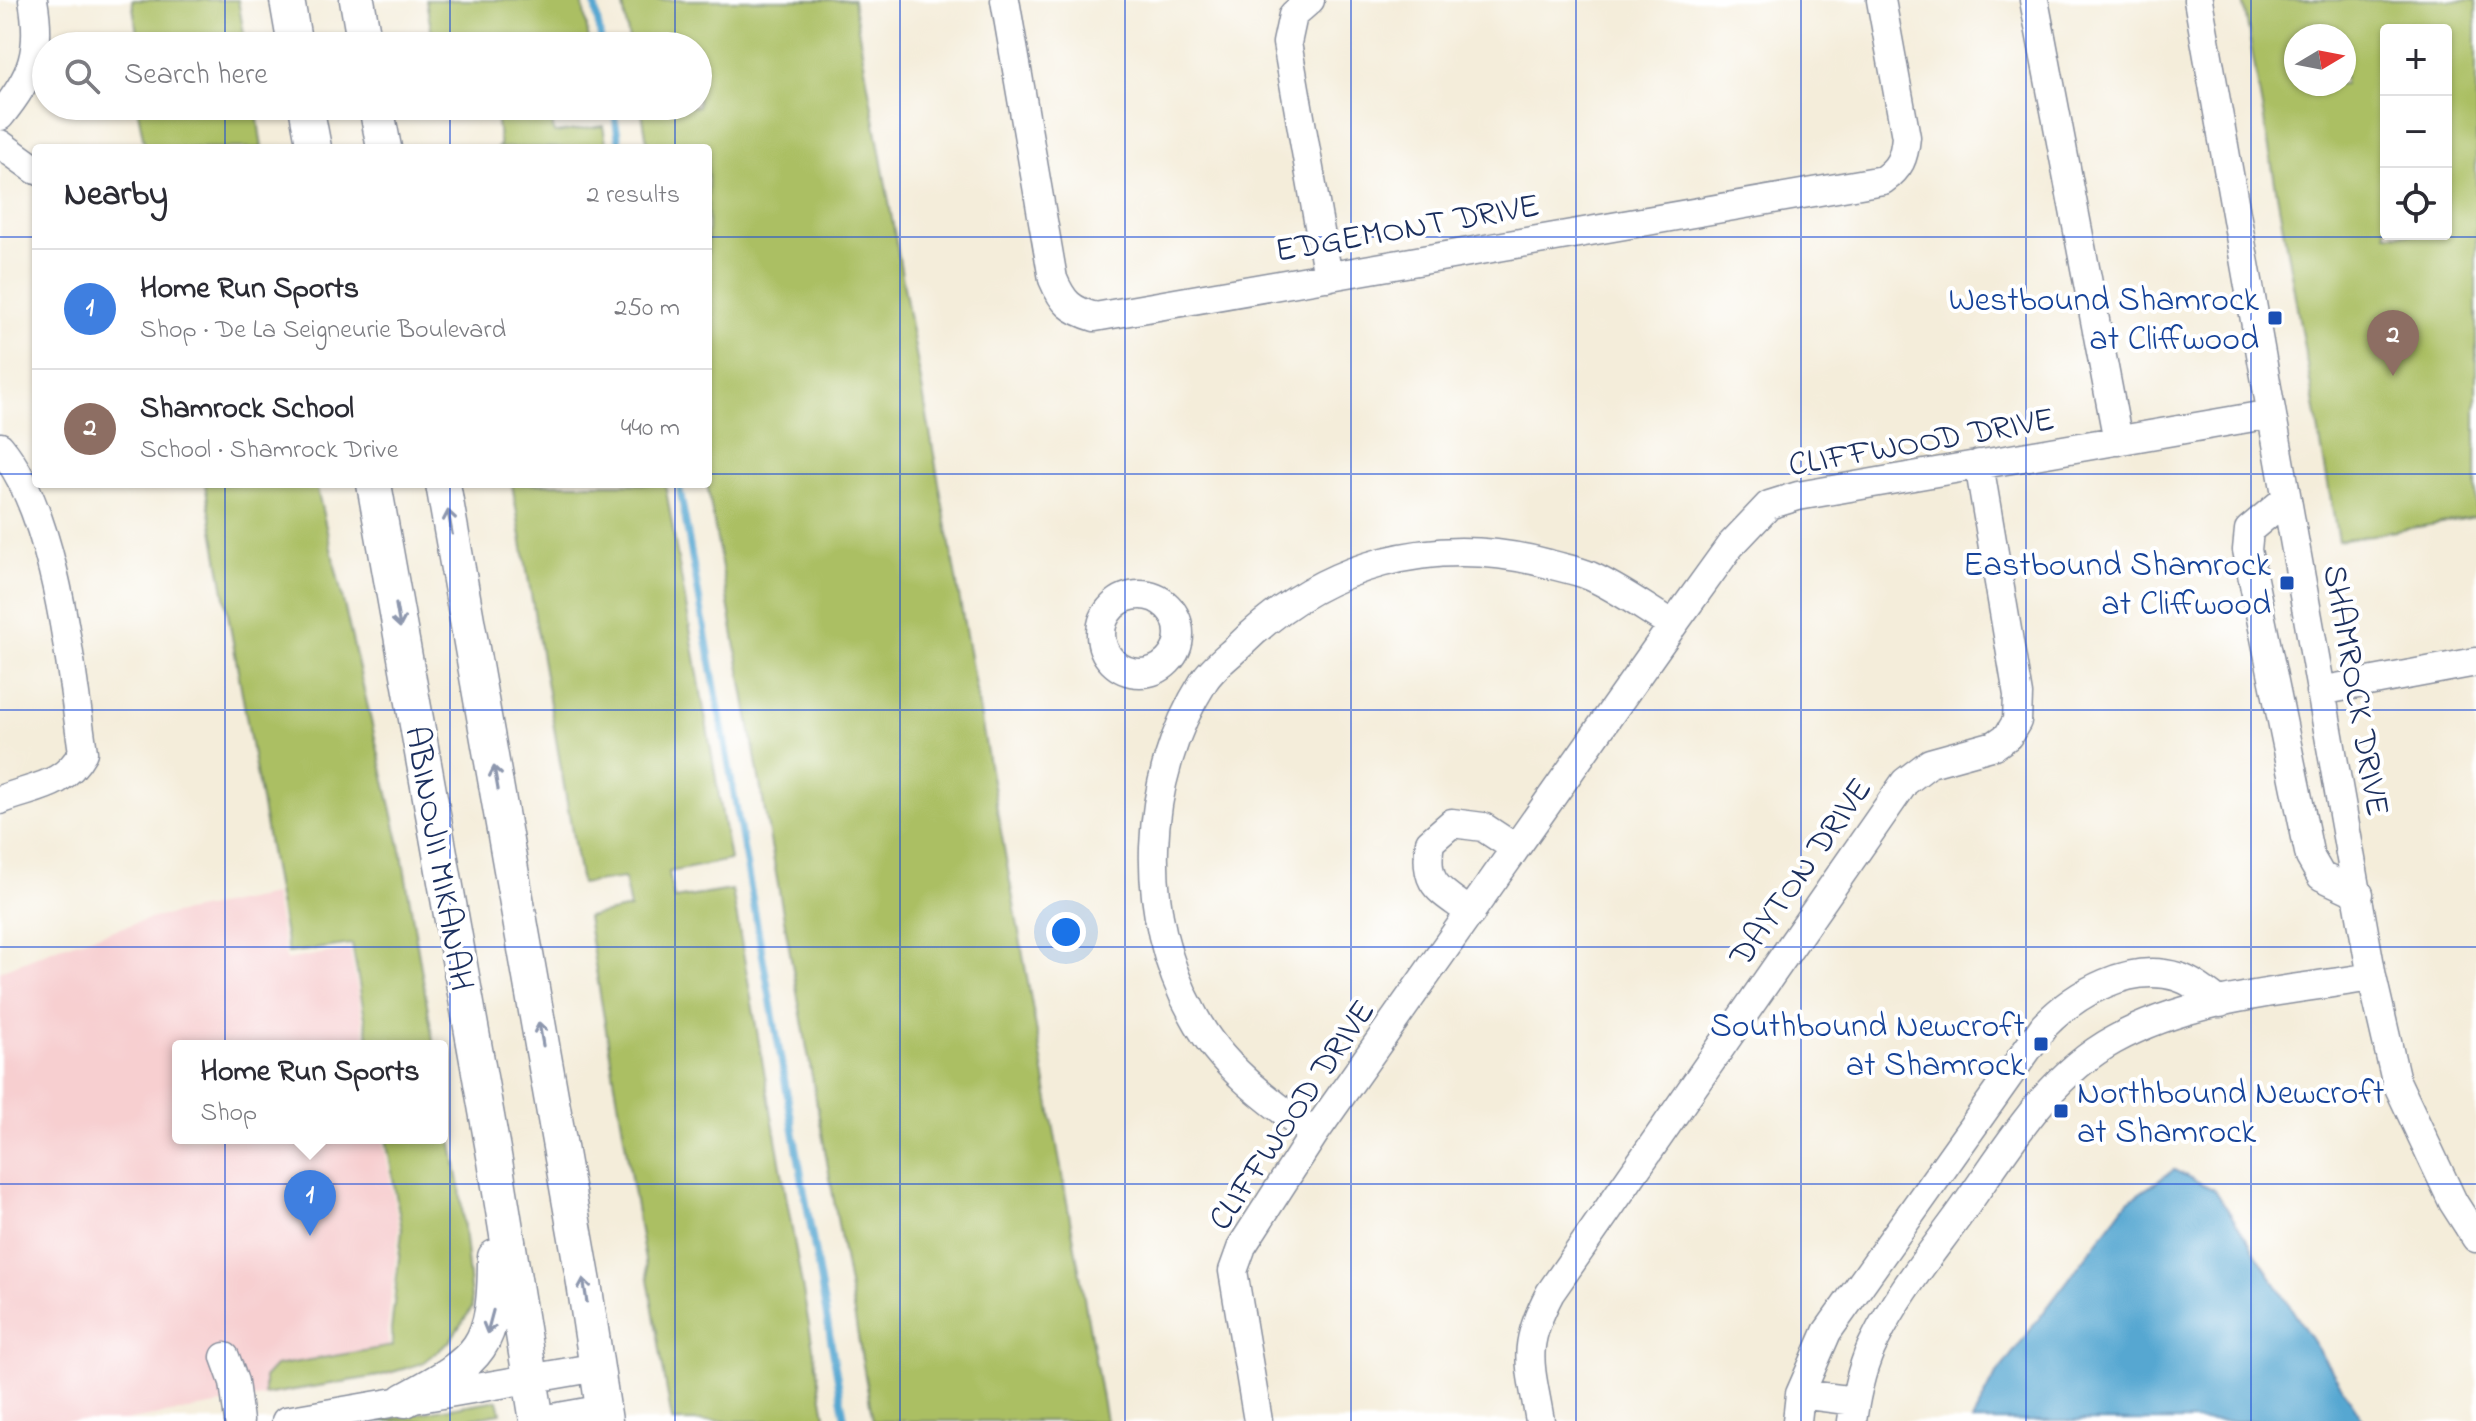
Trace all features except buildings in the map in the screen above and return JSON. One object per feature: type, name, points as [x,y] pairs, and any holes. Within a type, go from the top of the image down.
[{"type":"main road","points":[[287,0],[293,32]]},
{"type":"main road","points":[[357,0],[363,32]]},
{"type":"main road","points":[[309,120],[313,144]]},
{"type":"main road","points":[[379,120],[383,144]]},
{"type":"main road","name":"ABINOJII MIKANAH","points":[[375,488],[495,1161],[537,1421]]},
{"type":"main road","name":"ABINOJII MIKANAH","points":[[444,488],[605,1415]]},
{"type":"main road","points":[[405,1400],[460,1370],[484,1341],[495,1300],[495,1161]]},
{"type":"street","points":[[33,0],[37,32]]},
{"type":"street","name":"EDGEMONT DRIVE","points":[[1005,0],[1053,279],[1062,299],[1073,311],[1095,317],[1883,180],[1897,170],[1904,155],[1906,137],[1881,0]]},
{"type":"street","points":[[1310,0],[1293,15],[1287,43],[1328,277]]},
{"type":"street","points":[[2034,0],[2118,441]]},
{"type":"street","name":"SHAMROCK DRIVE","points":[[2198,0],[2372,977],[2396,1081],[2447,1191],[2476,1238]]},
{"type":"street","points":[[0,116],[32,68]]},
{"type":"street","points":[[0,144],[32,167]]},
{"type":"street","name":"CLIFFWOOD DRIVE","points":[[1258,1421],[1233,1271],[1242,1246],[1314,1134],[1673,625],[1730,546],[1769,505],[1798,496],[2271,414]]},
{"type":"street","points":[[0,800],[54,783],[73,769],[83,752],[57,593],[33,505],[2,454]]},
{"type":"street","name":"DAYTON DRIVE","points":[[1540,1421],[1530,1361],[1530,1335],[1550,1293],[1905,782],[1930,763],[1995,745],[2008,736],[2017,721],[2018,695],[1979,464]]},
{"type":"street","points":[[2286,499],[2249,530],[2247,550],[2310,857],[2321,876],[2359,894]]},
{"type":"street","points":[[1314,1134],[1260,1094],[1225,1060],[1194,1018],[1169,961],[1158,916],[1155,822],[1164,777],[1178,736],[1204,679],[1259,625],[1316,586],[1388,558],[1457,551],[1520,556],[1589,575],[1673,625]]},
{"type":"street","points":[[1171,656],[1204,679]]},
{"type":"street","points":[[2320,691],[2476,662]]},
{"type":"street","points":[[1471,913],[1437,888],[1426,867],[1430,842],[1452,823],[1483,827],[1515,848]]},
{"type":"street","points":[[2220,1003],[2180,977],[2153,973],[2109,982],[2061,1009],[2044,1026],[1827,1332],[1799,1408],[1853,1411],[1873,1342],[1895,1304],[2041,1101],[2071,1069],[2114,1040],[2155,1020],[2220,1003],[2372,977]]},
{"type":"street","points":[[225,1357],[234,1382],[239,1421]]},
{"type":"street","points":[[286,1421],[598,1367]]},
{"type":"street","points":[[537,1421],[605,1415]]},
{"type":"shaded area","points":[[274,895],[286,960],[350,949],[366,1040],[172,1040],[172,1144],[384,1144],[399,1229],[387,1332],[393,1374],[125,1421],[0,1421],[0,971],[59,947],[153,918]]},
{"type":"green space","points":[[132,0],[238,0],[244,32],[137,32]]},
{"type":"green space","points":[[426,0],[582,0],[588,32],[432,32]]},
{"type":"green space","points":[[622,0],[853,0],[1106,1421],[873,1421],[708,488],[712,488],[712,144],[647,144],[643,120],[712,120],[712,32],[628,32]]},
{"type":"green space","points":[[2243,0],[2476,0],[2476,517],[2338,541]]},
{"type":"green space","points":[[140,120],[258,120],[261,144],[144,144]]},
{"type":"green space","points":[[497,120],[552,120],[554,133],[603,126],[606,144],[500,144]]},
{"type":"green space","points":[[206,488],[317,488],[402,854],[433,1040],[369,1040],[352,944],[288,953]]},
{"type":"green space","points":[[513,488],[666,488],[730,860],[669,872],[674,899],[732,890],[826,1421],[672,1421],[587,917],[630,908],[624,878],[581,884]]},
{"type":"green space","points":[[448,1123],[460,1188],[472,1308],[449,1342],[423,1363],[379,1376],[264,1395],[264,1378],[275,1366],[393,1346],[391,1331],[402,1230],[387,1144],[448,1144]]},
{"type":"green space","points":[[498,1400],[501,1413],[454,1421],[373,1421]]},
{"type":"water","points":[[2174,1170],[2215,1190],[2364,1421],[1972,1421],[1996,1375],[2128,1201]]},
{"type":"waterway","points":[[594,0],[600,32]]},
{"type":"waterway","points":[[615,120],[619,144]]},
{"type":"waterway","points":[[680,488],[845,1421]]},
{"type":"place","name":"Westbound Shamrock at Cliffwood","points":[[2275,318]]},
{"type":"place","name":"Shamrock School","points":[[2393,376]]},
{"type":"place","name":"Eastbound Shamrock at Cliffwood","points":[[2287,583]]},
{"type":"place","name":"Southbound Newcroft at Shamrock","points":[[2041,1044]]},
{"type":"place","name":"Northbound Newcroft at Shamrock","points":[[2061,1111]]},
{"type":"place","name":"Home Run Sports","points":[[310,1236]]}]
